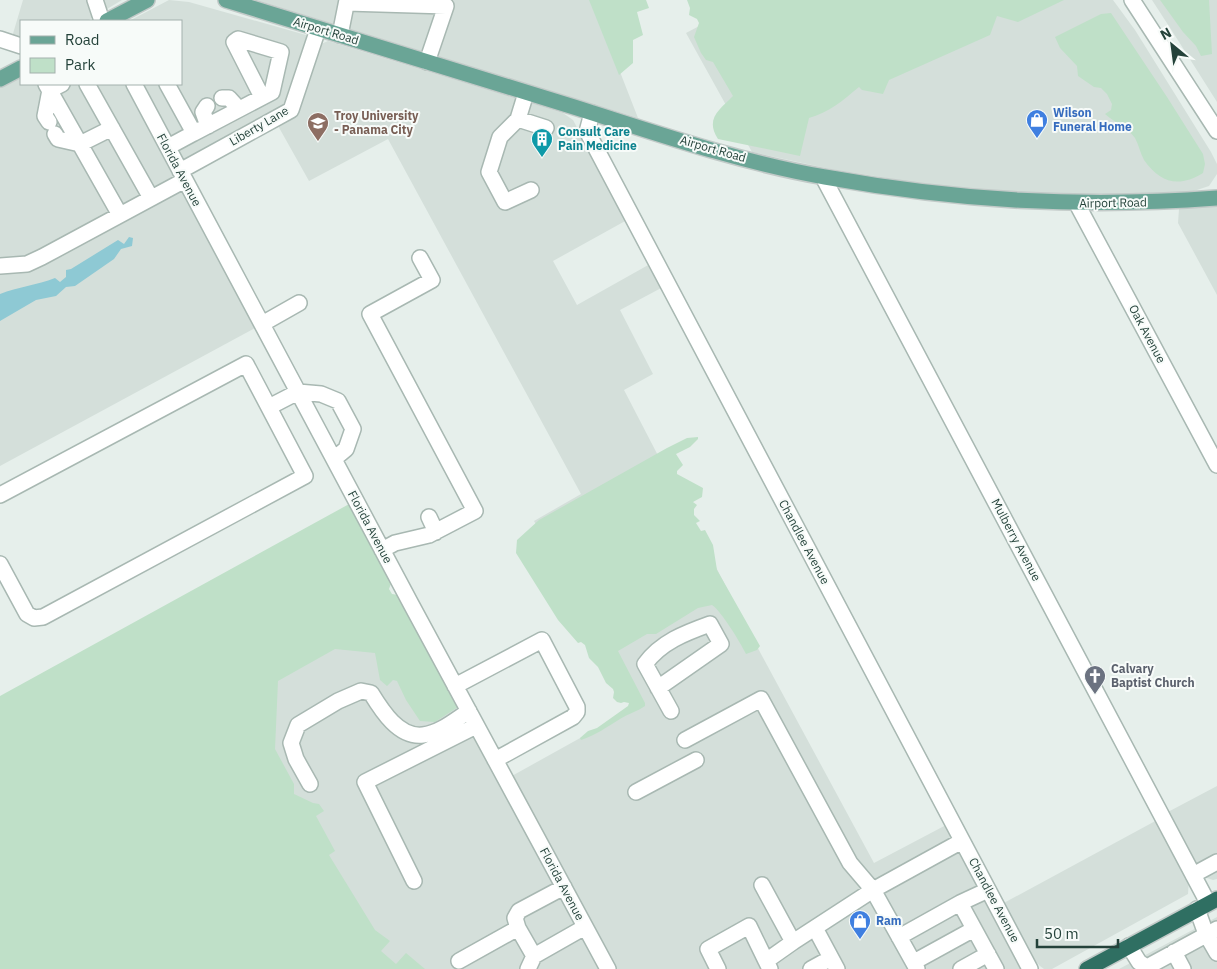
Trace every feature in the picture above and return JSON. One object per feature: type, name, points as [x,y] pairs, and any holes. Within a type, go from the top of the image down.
[{"type":"highway","points":[[1089,968],[1207,904]]},
{"type":"main road","points":[[109,20],[147,0]]},
{"type":"main road","name":"Airport Road","points":[[226,0],[727,154],[823,177],[931,193],[1077,204],[1217,198]]},
{"type":"main road","points":[[0,79],[20,69]]},
{"type":"street","points":[[95,0],[102,20]]},
{"type":"street","points":[[1132,0],[1216,126]]},
{"type":"street","points":[[340,35],[347,2],[446,6],[427,62]]},
{"type":"street","name":"Liberty Lane","points":[[0,266],[27,264],[120,215],[151,198],[183,176],[291,110],[318,28]]},
{"type":"street","points":[[0,39],[20,46]]},
{"type":"street","points":[[88,85],[151,198]]},
{"type":"street","name":"Florida Avenue","points":[[135,85],[476,726],[608,969]]},
{"type":"street","points":[[168,85],[194,133]]},
{"type":"street","points":[[53,86],[45,116],[58,139],[80,144],[112,128]]},
{"type":"street","points":[[53,86],[80,144],[120,215]]},
{"type":"street","points":[[526,93],[518,119],[500,137],[489,172],[505,202],[531,190]]},
{"type":"street","points":[[168,148],[262,97]]},
{"type":"street","points":[[222,98],[229,98],[239,109]]},
{"type":"street","points":[[207,106],[203,112],[208,126]]},
{"type":"street","name":"Chandlee Avenue","points":[[592,113],[588,128],[589,135],[1030,969]]},
{"type":"street","points":[[518,119],[546,128]]},
{"type":"street","name":"Mulberry Avenue","points":[[823,177],[1193,875],[1207,904],[1217,953]]},
{"type":"street","name":"Oak Avenue","points":[[1077,204],[1217,465]]},
{"type":"street","points":[[382,550],[395,543],[436,532],[475,511],[370,314],[432,280],[420,258]]},
{"type":"street","points":[[262,324],[299,303]]},
{"type":"street","points":[[0,495],[246,364],[305,476],[43,617],[34,618],[27,614],[0,564]]},
{"type":"street","points":[[269,407],[298,392],[321,394],[338,401],[353,429],[346,449],[334,459]]},
{"type":"street","points":[[429,517],[436,532]]},
{"type":"street","points":[[658,688],[721,644],[710,624],[666,643],[651,655],[645,664],[658,688],[671,711]]},
{"type":"street","points":[[455,686],[542,640],[578,707],[577,712],[573,717],[495,760]]},
{"type":"street","points":[[310,784],[296,759],[291,743],[298,725],[338,701],[361,691],[371,693],[378,705],[391,720],[407,733],[423,735],[444,728],[469,711]]},
{"type":"street","points":[[685,740],[761,699],[850,863],[872,890],[916,966],[974,929]]},
{"type":"street","points":[[414,881],[364,782],[476,726]]},
{"type":"street","points":[[636,792],[696,760]]},
{"type":"street","points":[[718,969],[708,948],[749,926],[768,965],[793,942],[872,890],[962,841]]},
{"type":"street","points":[[1193,875],[1217,862]]},
{"type":"street","points":[[762,885],[793,942]]},
{"type":"street","points":[[564,887],[519,911],[515,918],[531,962],[585,927]]},
{"type":"street","points":[[899,937],[988,890]]},
{"type":"street","points":[[960,904],[996,969]]},
{"type":"street","points":[[459,961],[518,928]]},
{"type":"street","points":[[811,969],[834,963],[815,928]]},
{"type":"street","points":[[1129,946],[1139,962],[1148,968],[1212,931]]},
{"type":"street","points":[[1174,952],[1183,969]]},
{"type":"street","points":[[961,969],[988,954]]},
{"type":"shaded area","points":[[23,0],[122,0],[89,20],[20,20],[20,40],[12,37]]},
{"type":"shaded area","points":[[169,0],[189,2],[306,35],[308,39],[286,104],[182,163],[142,85],[182,85],[182,20],[131,20]]},
{"type":"shaded area","points":[[256,0],[592,0],[638,118]]},
{"type":"shaded area","points":[[693,0],[1113,0],[1135,30],[1211,152],[1217,164],[1217,174],[1209,186],[1188,193],[1041,194],[977,190],[906,181],[830,169],[752,152],[686,33],[703,24]]},
{"type":"shaded area","points":[[1152,0],[1217,0],[1217,102],[1174,34]]},
{"type":"shaded area","points":[[328,41],[563,113],[573,120],[627,220],[553,261],[577,305],[650,264],[663,287],[620,310],[653,374],[624,390],[761,654],[874,863],[948,824],[1022,969],[615,969],[510,777],[636,707],[534,521],[581,494],[388,139],[309,181],[277,124],[300,108],[319,48],[321,44]]},
{"type":"shaded area","points":[[20,77],[20,85],[128,85],[257,327],[0,466],[0,87]]},
{"type":"shaded area","points":[[1217,206],[1217,295],[1178,223],[1179,209]]},
{"type":"shaded area","points":[[402,598],[601,969],[384,969],[232,692]]},
{"type":"shaded area","points":[[1217,786],[1217,879],[1213,880],[1204,877],[1200,872],[1166,813]]},
{"type":"shaded area","points":[[1159,819],[1189,879],[1188,894],[1052,969],[1044,969],[1040,966],[1027,952],[1002,904]]},
{"type":"shaded area","points":[[1217,917],[1217,969],[1119,969]]},
{"type":"green space","points":[[589,0],[646,0],[649,8],[637,12],[643,35],[633,40],[633,63],[619,75]]},
{"type":"green space","points":[[687,0],[1064,0],[1018,22],[997,16],[990,35],[889,80],[883,94],[862,90],[859,87],[830,109],[809,118],[800,156],[718,139],[714,132],[713,120],[719,110],[733,96],[713,62],[706,60],[701,53],[694,37],[699,23],[697,19],[689,15],[690,8]]},
{"type":"green space","points":[[1160,0],[1209,0],[1212,54],[1201,56],[1196,46],[1183,32]]},
{"type":"green space","points":[[1111,13],[1203,154],[1205,164],[1203,173],[1194,178],[1178,182],[1170,181],[1150,168],[1144,160],[1132,134],[1105,114],[1111,110],[1112,104],[1107,94],[1101,88],[1094,87],[1078,76],[1077,66],[1060,48],[1055,37],[1101,14]]},
{"type":"green space","points":[[698,437],[690,447],[676,454],[683,465],[677,471],[677,474],[703,488],[702,497],[693,502],[697,505],[694,509],[694,515],[700,521],[696,523],[701,531],[705,530],[713,545],[717,570],[760,646],[757,650],[746,654],[726,620],[712,605],[698,608],[656,634],[647,634],[618,651],[645,706],[581,740],[580,738],[588,731],[597,728],[628,706],[629,703],[617,702],[613,698],[613,689],[606,683],[598,667],[589,658],[585,645],[581,642],[578,643],[558,620],[516,553],[517,540],[539,520],[667,448],[687,438]]},
{"type":"green space","points":[[351,503],[392,581],[389,589],[392,594],[398,595],[458,707],[435,722],[420,721],[406,700],[397,681],[393,680],[387,686],[380,680],[375,653],[335,649],[278,681],[275,749],[294,784],[294,794],[319,804],[324,811],[316,816],[335,851],[329,855],[375,930],[390,941],[381,951],[396,964],[406,953],[425,969],[0,969],[0,696]]},
{"type":"water","points":[[129,237],[133,238],[132,246],[121,249],[114,259],[75,286],[66,287],[56,296],[36,300],[0,321],[0,294],[55,278],[60,282],[66,277],[66,270],[71,269],[118,240],[124,244]]},
{"type":"place","name":"Wilson Funeral Home","points":[[1037,139]]},
{"type":"place","name":"Troy University - Panama City","points":[[318,142]]},
{"type":"place","name":"Consult Care Pain Medicine","points":[[542,158]]},
{"type":"place","name":"Calvary Baptist Church","points":[[1095,695]]},
{"type":"place","name":"Ram","points":[[860,940]]}]
